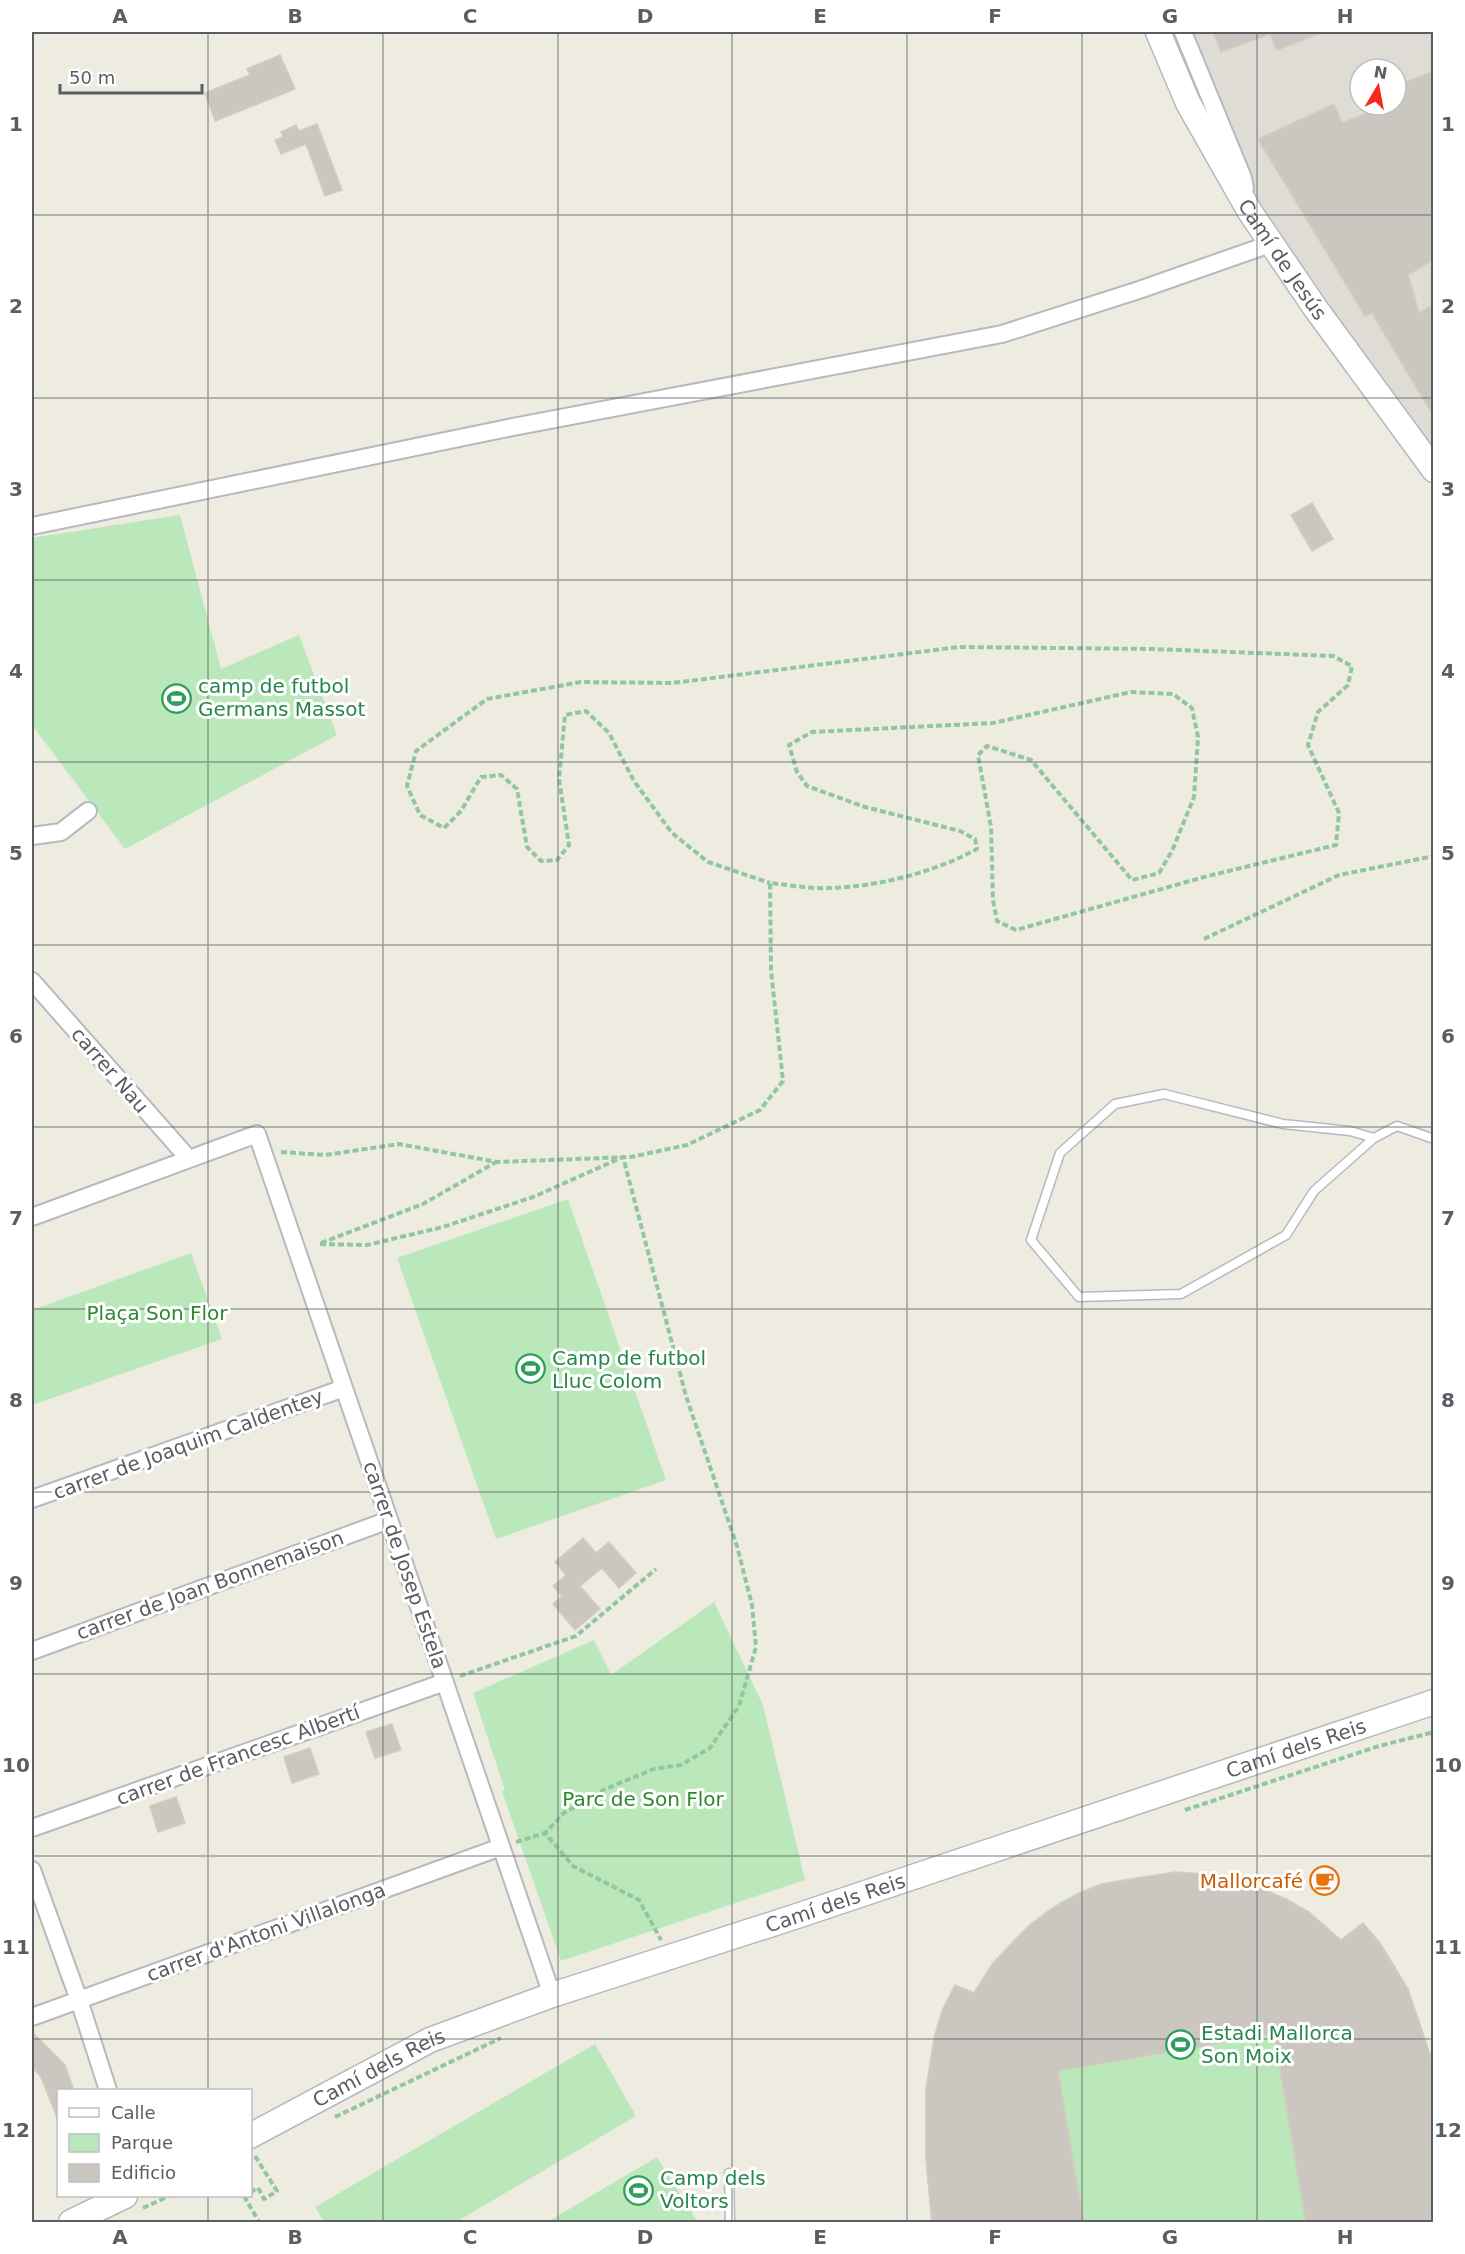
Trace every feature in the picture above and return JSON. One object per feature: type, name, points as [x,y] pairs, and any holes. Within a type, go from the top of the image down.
[{"type":"street","name":"Camí de Jesús","points":[[1158,32],[1188,104],[1250,212],[1316,309],[1434,470]]},
{"type":"street","points":[[1183,32],[1243,178],[1250,212]]},
{"type":"street","points":[[32,526],[508,428],[1002,334],[1139,290],[1273,243]]},
{"type":"street","points":[[32,836],[61,832],[88,811]]},
{"type":"street","name":"carrer Nau","points":[[32,981],[189,1160]]},
{"type":"street","points":[[32,1218],[189,1160],[260,1142]]},
{"type":"street","name":"carrer de Josep Estela","points":[[260,1142],[552,1995]]},
{"type":"street","name":"carrer de Joaquim Caldentey","points":[[32,1499],[344,1388]]},
{"type":"street","name":"carrer de Joan Bonnemaison","points":[[32,1651],[389,1520]]},
{"type":"street","name":"carrer de Francesc Albertí","points":[[32,1828],[445,1682]]},
{"type":"street","name":"Camí dels Reis","points":[[254,2150],[430,2040],[552,1995],[1434,1702]]},
{"type":"street","name":"carrer d'Antoni Villalonga","points":[[32,2017],[501,1847]]},
{"type":"street","points":[[32,1870],[79,2000],[107,2089]]},
{"type":"street","points":[[71,2223],[123,2197]]},
{"type":"lane","points":[[1374,1138],[1350,1131],[1283,1124],[1164,1094],[1115,1104],[1060,1154],[1031,1240],[1079,1297],[1182,1294],[1286,1235],[1314,1191],[1374,1138],[1397,1126],[1434,1139]]},
{"type":"lane","points":[[729,2173],[730,2223]]},
{"type":"path","points":[[959,647],[1154,649],[1333,656],[1352,666],[1348,685],[1318,712],[1308,745],[1339,813],[1336,845],[1203,877],[1016,930],[997,921],[993,900],[991,827],[978,755],[987,746],[1031,760],[1132,880],[1159,873],[1168,858],[1194,797],[1198,737],[1192,708],[1173,694],[1131,692],[993,723],[812,732],[789,745],[797,772],[807,786],[865,807],[960,831],[975,838],[977,849],[961,858],[903,879],[830,888],[770,883],[708,862],[672,833],[634,781],[609,733],[586,711],[565,715],[558,779],[569,845],[557,860],[541,861],[527,847],[517,789],[501,775],[481,777],[461,811],[444,828],[420,816],[407,786],[416,751],[487,699],[581,682],[673,683],[959,647]]},
{"type":"path","points":[[1204,939],[1339,875],[1434,856]]},
{"type":"path","points":[[260,1142],[325,1155],[399,1144],[497,1162],[623,1157],[687,1145],[760,1110],[783,1081],[771,970],[770,883]]},
{"type":"path","points":[[320,1244],[367,1245],[443,1227],[533,1197],[623,1157]]},
{"type":"path","points":[[501,1847],[545,1833],[564,1813],[603,1790],[654,1769],[681,1765],[710,1748],[739,1706],[756,1647],[752,1605],[736,1546],[686,1396],[623,1157]]},
{"type":"path","points":[[300,1260],[320,1244],[423,1204],[497,1162]]},
{"type":"path","points":[[445,1682],[576,1636],[656,1569]]},
{"type":"path","points":[[1174,1814],[1379,1746],[1434,1732]]},
{"type":"path","points":[[545,1833],[573,1866],[639,1900],[670,1957]]},
{"type":"path","points":[[328,2120],[509,2035]]},
{"type":"path","points":[[252,2191],[258,2188],[264,2199],[277,2191],[254,2150]]},
{"type":"path","points":[[245,2197],[259,2223]]},
{"type":"shaded area","points":[[1160,32],[1433,32],[1433,469],[1188,103]]},
{"type":"green space","name":"camp de futbol Germans Massot","points":[[180,515],[221,669],[299,635],[337,735],[125,849],[32,725],[32,538]]},
{"type":"green space","name":"Camp de futbol Lluc Colom","points":[[568,1199],[666,1480],[496,1539],[397,1258]]},
{"type":"green space","name":"Plaça Son Flor","points":[[191,1253],[222,1339],[32,1405],[32,1310]]},
{"type":"green space","name":"Parc de Son Flor","points":[[714,1602],[763,1705],[805,1880],[561,1961],[502,1791],[505,1790],[473,1693],[594,1640],[611,1675]]},
{"type":"green space","name":"Estadi Mallorca Son Moix","points":[[1175,1872],[1223,1877],[1265,1890],[1304,1910],[1341,1940],[1363,1923],[1395,1966],[1408,1989],[1433,2066],[1433,2222],[932,2222],[926,2161],[926,2102],[935,2043],[943,2014],[955,1985],[974,1993],[998,1958],[1027,1927],[1062,1901],[1081,1891],[1129,1878]]},
{"type":"green space","points":[[595,2044],[636,2116],[456,2222],[324,2222],[315,2207]]},
{"type":"green space","name":"Camp dels Voltors","points":[[657,2157],[698,2222],[547,2222]]},
{"type":"building","points":[[1213,32],[1321,33],[1277,50],[1270,34],[1221,52]]},
{"type":"building","points":[[280,55],[295,89],[215,121],[205,93],[250,75],[247,69]]},
{"type":"building","points":[[1434,71],[1434,259],[1408,275],[1419,313],[1434,304],[1434,417],[1372,313],[1365,316],[1258,139],[1334,104],[1342,123],[1357,117],[1408,117],[1408,81]]},
{"type":"building","points":[[317,124],[342,190],[325,196],[306,144],[281,154],[275,140],[283,137],[281,132],[296,125],[299,131]]},
{"type":"building","points":[[1312,503],[1333,539],[1312,551],[1291,515]]},
{"type":"building","points":[[583,1538],[596,1553],[609,1542],[636,1573],[619,1588],[602,1568],[580,1586],[600,1609],[575,1630],[553,1604],[562,1596],[553,1586],[566,1575],[555,1562]]},
{"type":"building","points":[[392,1724],[401,1750],[375,1758],[366,1732]]},
{"type":"building","points":[[310,1748],[319,1774],[292,1783],[284,1757]]},
{"type":"building","points":[[176,1797],[185,1823],[158,1832],[150,1806]]},
{"type":"building","name":"Estadi Mallorca Son Moix","points":[[1175,1872],[1217,1875],[1263,1889],[1309,1912],[1341,1940],[1363,1923],[1380,1943],[1408,1989],[1434,2066],[1434,2223],[1306,2223],[1274,2034],[1058,2071],[1084,2223],[932,2223],[926,2158],[926,2089],[934,2038],[942,2011],[955,1985],[974,1993],[993,1963],[1031,1924],[1078,1894],[1102,1884]]},
{"type":"building","points":[[32,2032],[65,2065],[73,2089],[57,2089],[57,2117],[41,2077],[32,2067]]},
{"type":"place","name":"camp de futbol Germans Massot","points":[[177,698]]},
{"type":"place","name":"Camp de futbol Lluc Colom","points":[[531,1369]]},
{"type":"place","name":"Mallorcafé","points":[[1324,1881]]},
{"type":"place","name":"Estadi Mallorca Son Moix","points":[[1180,2045]]},
{"type":"place","name":"Camp dels Voltors","points":[[639,2190]]}]
